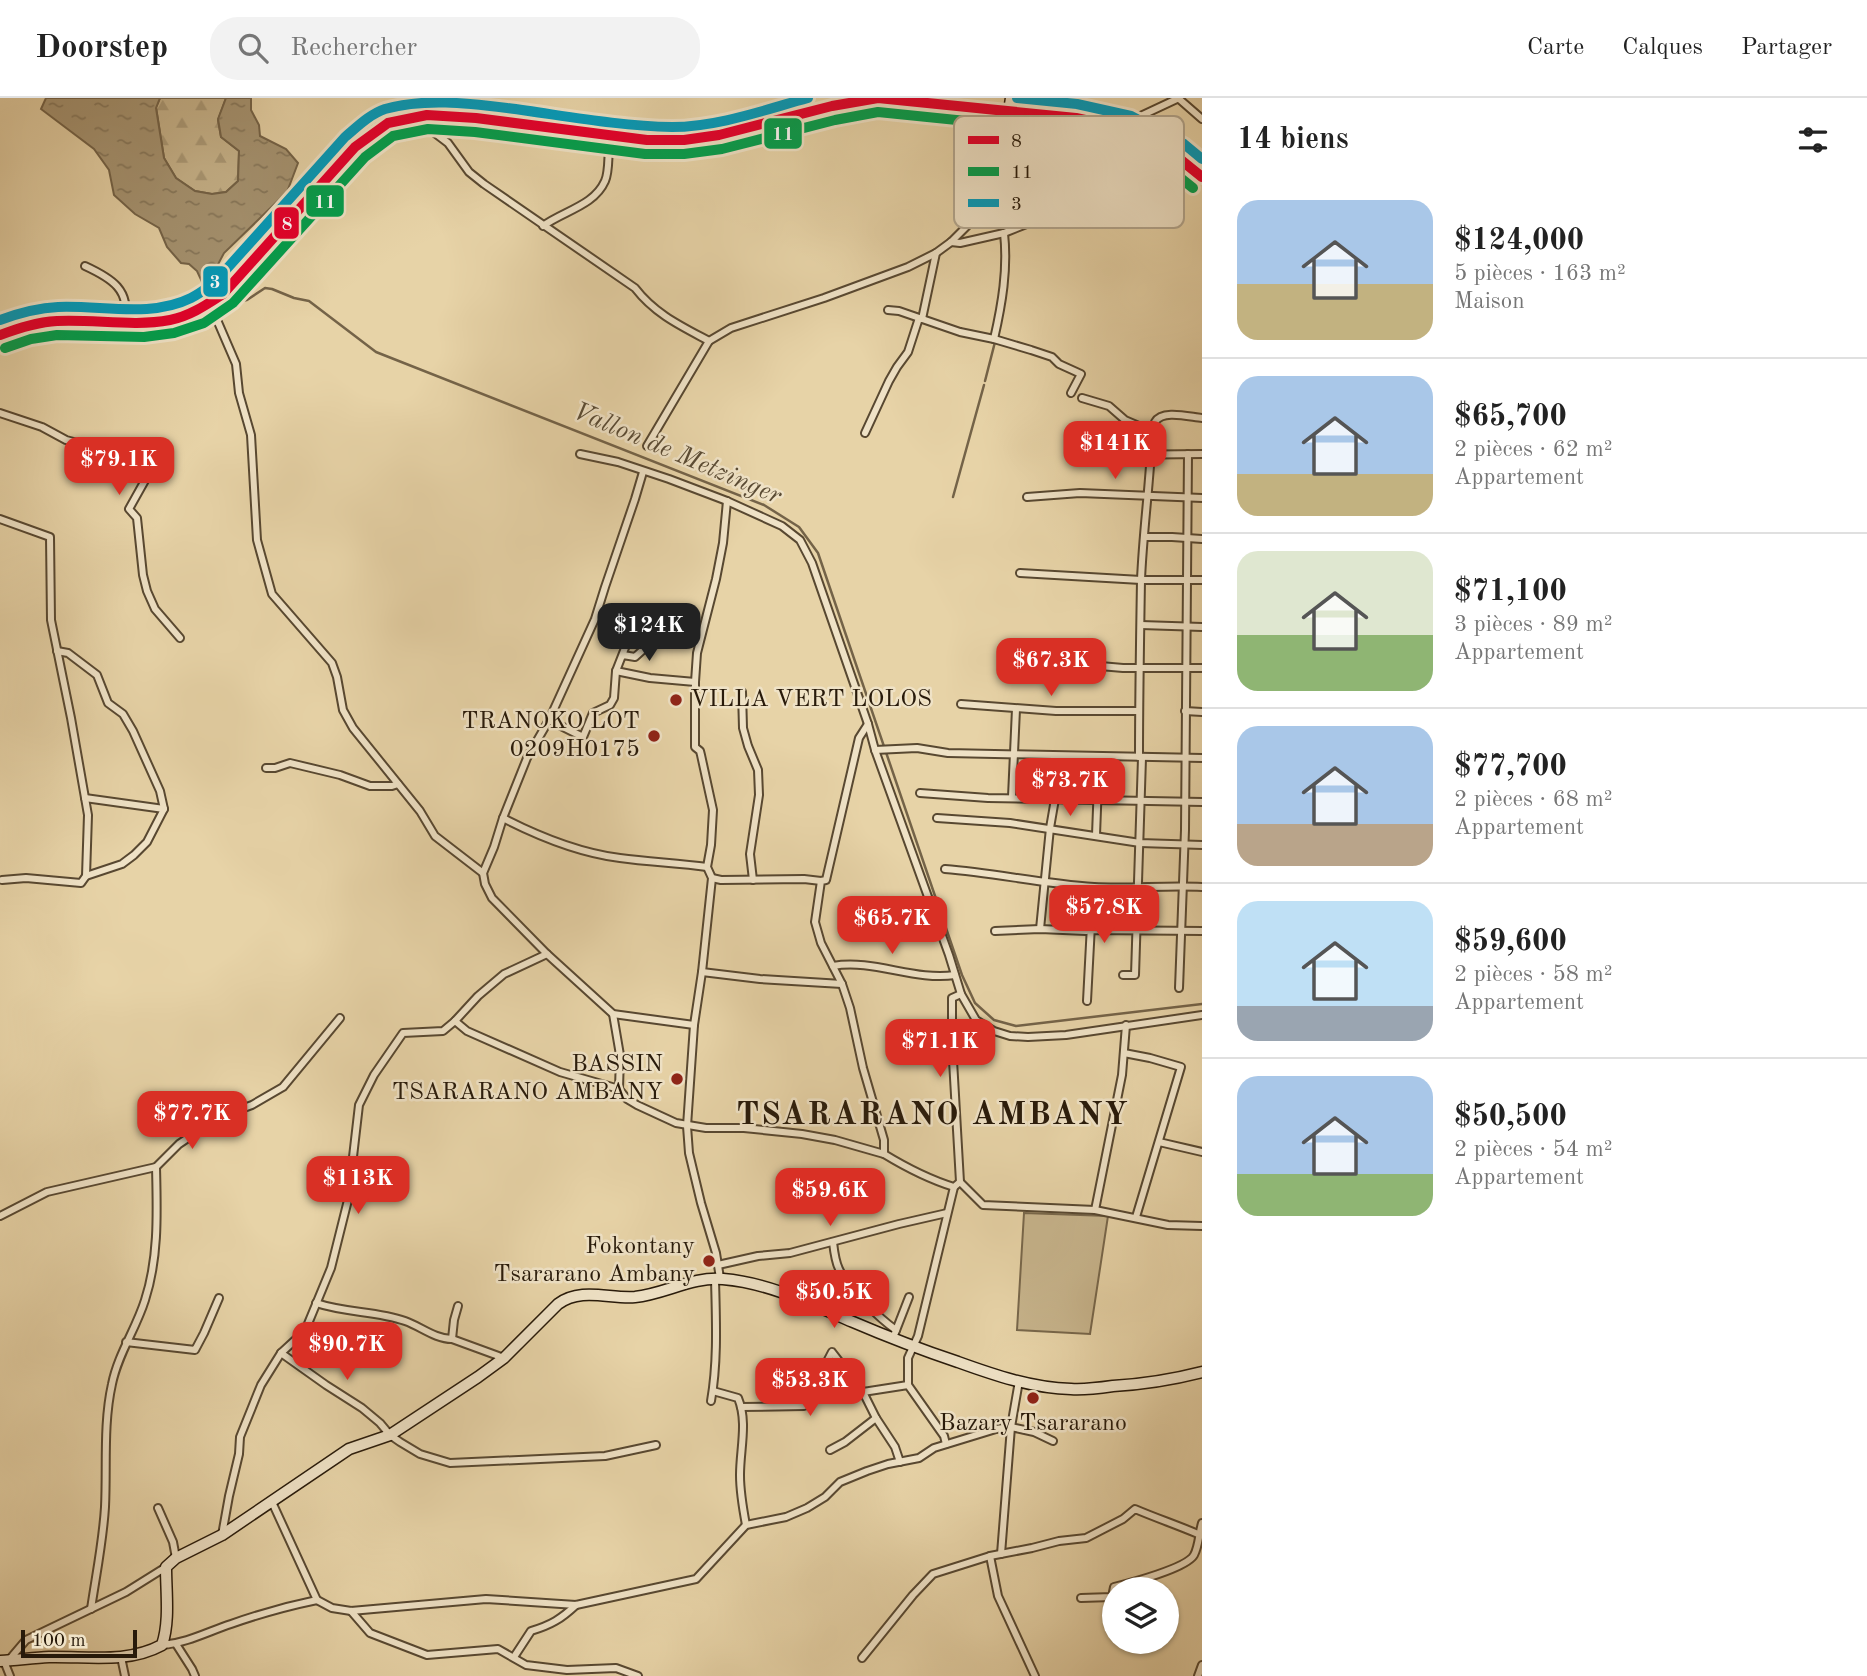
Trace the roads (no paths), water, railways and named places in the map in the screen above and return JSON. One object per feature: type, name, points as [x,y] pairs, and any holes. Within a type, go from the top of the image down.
[{"type":"main road","points":[[0,335],[46,322],[79,320],[142,324],[174,319],[202,309],[217,299],[355,147],[388,123],[420,115],[476,118],[675,141],[736,131],[855,101],[878,98],[1057,116]]},
{"type":"main road","points":[[1184,161],[1201,172]]},
{"type":"street","points":[[1009,116],[1011,98]]},
{"type":"street","points":[[1141,116],[1179,98],[1202,119]]},
{"type":"street","points":[[420,115],[423,124],[448,143],[469,172],[484,184],[635,288],[648,304],[709,341]]},
{"type":"street","points":[[543,226],[564,212],[579,207],[604,183],[611,145],[635,145],[637,138]]},
{"type":"street","points":[[647,446],[709,341],[724,331],[869,282],[936,253],[965,228]]},
{"type":"street","points":[[951,242],[960,243],[1016,228]]},
{"type":"street","points":[[994,339],[1003,295],[1006,246],[1004,233]]},
{"type":"street","points":[[865,433],[897,367],[908,352],[920,318],[936,253]]},
{"type":"street","points":[[85,266],[116,283],[121,290],[125,306],[124,324]]},
{"type":"street","points":[[217,299],[221,305],[214,313],[236,364],[239,393],[251,435],[257,540],[272,594],[332,663],[343,710],[353,728],[420,811],[435,836],[483,873]]},
{"type":"street","points":[[888,310],[1052,357],[1081,374],[1070,393]]},
{"type":"street","points":[[1082,398],[1109,406],[1125,420],[1139,426],[1154,427]]},
{"type":"street","points":[[0,413],[66,440],[101,449],[148,475],[129,509],[137,518],[147,591],[155,609],[180,638]]},
{"type":"street","points":[[1123,975],[1135,975],[1142,802],[1138,667],[1141,580],[1154,427],[1161,416],[1202,418]]},
{"type":"street","points":[[580,454],[618,462],[727,501],[782,526],[800,540],[812,563],[961,994],[976,1020],[994,1031],[1010,1036],[1028,1037],[1066,1035],[1202,1015]]},
{"type":"street","points":[[1179,988],[1185,844],[1188,454]]},
{"type":"street","points":[[1112,455],[1202,454]]},
{"type":"street","points":[[643,472],[595,619],[549,720],[527,758],[483,873],[492,898],[547,954],[613,1014],[695,1025]]},
{"type":"street","points":[[1027,497],[1080,493],[1202,498]]},
{"type":"street","points":[[711,1401],[718,1265],[689,1153],[687,1126],[695,1025],[712,878],[707,867],[713,810],[700,751],[695,747],[695,681],[697,653],[723,543],[727,501]]},
{"type":"street","points":[[0,519],[50,537],[51,620],[88,815],[86,876],[81,883],[26,878],[2,880]]},
{"type":"street","points":[[1144,537],[1202,539]]},
{"type":"street","points":[[1020,573],[1141,580],[1202,580]]},
{"type":"street","points":[[1141,625],[1202,626]]},
{"type":"street","points":[[549,720],[583,737],[593,713],[610,705],[614,698],[615,671],[632,631],[649,634],[645,648],[635,657],[623,655]]},
{"type":"street","points":[[57,651],[68,653],[97,674],[107,703],[123,714],[133,731],[160,791],[164,809],[147,842],[134,855],[122,864],[86,876]]},
{"type":"street","points":[[1009,658],[1123,668],[1202,668]]},
{"type":"street","points":[[615,671],[650,678],[695,681]]},
{"type":"street","points":[[742,692],[743,728],[758,770],[759,795],[750,854],[752,880]]},
{"type":"street","points":[[961,704],[1056,711],[1139,711]]},
{"type":"street","points":[[1012,797],[1016,709]]},
{"type":"street","points":[[1185,711],[1202,712]]},
{"type":"street","points":[[712,878],[826,880],[859,738],[868,724]]},
{"type":"street","points":[[875,750],[917,748],[948,753],[1202,758]]},
{"type":"street","points":[[1096,835],[1099,757]]},
{"type":"street","points":[[266,768],[290,763],[340,775],[370,786],[398,784]]},
{"type":"street","points":[[920,793],[988,798],[1202,802]]},
{"type":"street","points":[[85,798],[164,809]]},
{"type":"street","points":[[1040,929],[1055,799]]},
{"type":"street","points":[[503,818],[528,831],[595,854],[707,867]]},
{"type":"street","points":[[937,818],[1010,822],[1140,842],[1202,845]]},
{"type":"street","points":[[944,869],[1093,887],[1202,887]]},
{"type":"street","points":[[821,881],[815,922],[821,943],[842,984],[850,1008],[863,1068],[884,1140],[884,1154]]},
{"type":"street","points":[[1087,1001],[1093,887]]},
{"type":"street","points":[[995,931],[1202,931]]},
{"type":"street","points":[[222,1535],[240,1437],[261,1385],[281,1353],[305,1331],[331,1268],[348,1200],[359,1105],[374,1075],[403,1033],[443,1031],[504,974],[547,954]]},
{"type":"street","points":[[833,967],[844,964],[955,975]]},
{"type":"street","points":[[702,972],[842,984]]},
{"type":"street","points":[[946,1444],[944,1436],[908,1385],[908,1358],[918,1336],[947,1213],[957,1184],[952,998],[961,994]]},
{"type":"street","points":[[613,1014],[620,1055],[619,1089]]},
{"type":"street","points":[[0,1216],[47,1192],[156,1167],[179,1144],[219,1117],[252,1105],[283,1087],[340,1018]]},
{"type":"street","points":[[455,1021],[467,1031],[561,1072],[619,1089],[627,1099],[637,1105],[687,1126],[744,1128],[835,1140],[884,1154],[912,1171],[957,1184],[983,1205],[1095,1210],[1168,1225],[1202,1226]]},
{"type":"street","points":[[1095,1210],[1122,1074],[1126,1025]]},
{"type":"street","points":[[1124,1053],[1181,1067],[1136,1217]]},
{"type":"street","points":[[1159,1142],[1202,1152]]},
{"type":"street","points":[[92,1608],[104,1510],[107,1420],[112,1383],[146,1297],[157,1237],[156,1167]]},
{"type":"street","points":[[718,1265],[758,1256],[790,1253],[947,1213]]},
{"type":"street","points":[[833,1242],[839,1270],[894,1334]]},
{"type":"street","points":[[5,1661],[26,1640],[126,1592],[176,1558],[222,1535],[349,1449],[390,1435],[503,1358],[565,1298],[582,1294],[644,1296],[696,1281],[717,1279],[748,1283],[780,1292],[894,1334],[912,1346],[1019,1381],[1074,1389],[1158,1382],[1202,1372]]},
{"type":"street","points":[[894,1334],[909,1297]]},
{"type":"street","points":[[126,1342],[195,1350],[219,1298]]},
{"type":"street","points":[[316,1303],[402,1320],[443,1339],[452,1339],[503,1358]]},
{"type":"street","points":[[452,1339],[458,1306]]},
{"type":"street","points":[[741,1407],[804,1406],[832,1352],[863,1392],[895,1447],[900,1462]]},
{"type":"street","points":[[281,1353],[362,1408],[390,1435],[420,1454],[450,1463],[605,1456],[656,1445]]},
{"type":"street","points":[[1001,1554],[1011,1427],[1019,1381]]},
{"type":"street","points":[[863,1392],[908,1385]]},
{"type":"street","points":[[713,1391],[738,1398],[741,1407],[743,1432],[740,1491],[746,1525]]},
{"type":"street","points":[[830,1450],[876,1418]]},
{"type":"street","points":[[272,1502],[317,1600],[332,1608],[351,1611],[486,1599],[576,1605],[696,1579],[746,1525],[797,1513],[825,1497],[840,1482],[867,1471],[919,1458],[934,1448],[996,1429],[1011,1427],[1034,1432],[1053,1441]]},
{"type":"street","points":[[158,1508],[173,1542],[176,1558]]},
{"type":"street","points":[[862,1658],[933,1574],[990,1556],[1086,1538],[1123,1519],[1135,1509],[1198,1534]]},
{"type":"street","points":[[1081,1598],[1112,1597],[1114,1587],[1191,1560],[1199,1553],[1198,1534],[1202,1523]]},
{"type":"street","points":[[990,1556],[998,1596],[1035,1676]]},
{"type":"street","points":[[162,1645],[167,1620],[166,1567]]},
{"type":"street","points":[[5,1661],[50,1657],[121,1657],[148,1653],[162,1645],[176,1644],[280,1608],[317,1600]]},
{"type":"street","points":[[514,1657],[531,1631],[562,1618],[576,1605]]},
{"type":"street","points":[[351,1611],[370,1633],[427,1655],[498,1649],[526,1665],[575,1673],[616,1668],[638,1676]]},
{"type":"street","points":[[176,1644],[195,1676]]},
{"type":"street","points":[[121,1657],[125,1676]]},
{"type":"street","points":[[5,1661],[10,1676]]},
{"type":"street","points":[[1198,1676],[1202,1665]]},
{"type":"water","points":[[46,98],[160,98],[156,108],[164,158],[176,178],[195,191],[212,194],[226,192],[238,181],[239,151],[221,137],[218,119],[226,98],[251,98],[251,110],[259,125],[260,136],[286,149],[298,163],[287,192],[224,253],[215,270],[222,278],[214,285],[203,284],[197,271],[189,264],[181,263],[167,247],[159,228],[135,214],[114,195],[109,170],[94,149],[41,109]]},
{"type":"waterway","name":"Vallon de Metzinger","points":[[230,293],[241,301],[265,288],[309,301],[376,352],[764,505],[799,527],[818,553],[962,975],[975,1003],[994,1020],[1016,1026],[1202,1004]]},
{"type":"waterway","points":[[985,381],[995,342]]},
{"type":"waterway","points":[[953,497],[984,385]]},
{"type":"waterway","points":[[1156,754],[1202,755]]},
{"type":"place","name":"VILLA VERT LOLOS","points":[[676,700]]},
{"type":"place","name":"TRANOKO LOT 0209H0175","points":[[654,736]]},
{"type":"place","name":"BASSIN TSARARANO AMBANY","points":[[677,1079]]},
{"type":"place","name":"Fokontany Tsararano Ambany","points":[[709,1261]]},
{"type":"place","name":"Bazary Tsararano","points":[[1033,1398]]},
{"type":"district","name":"TSARARANO AMBANY","points":[[933,1116]]}]
